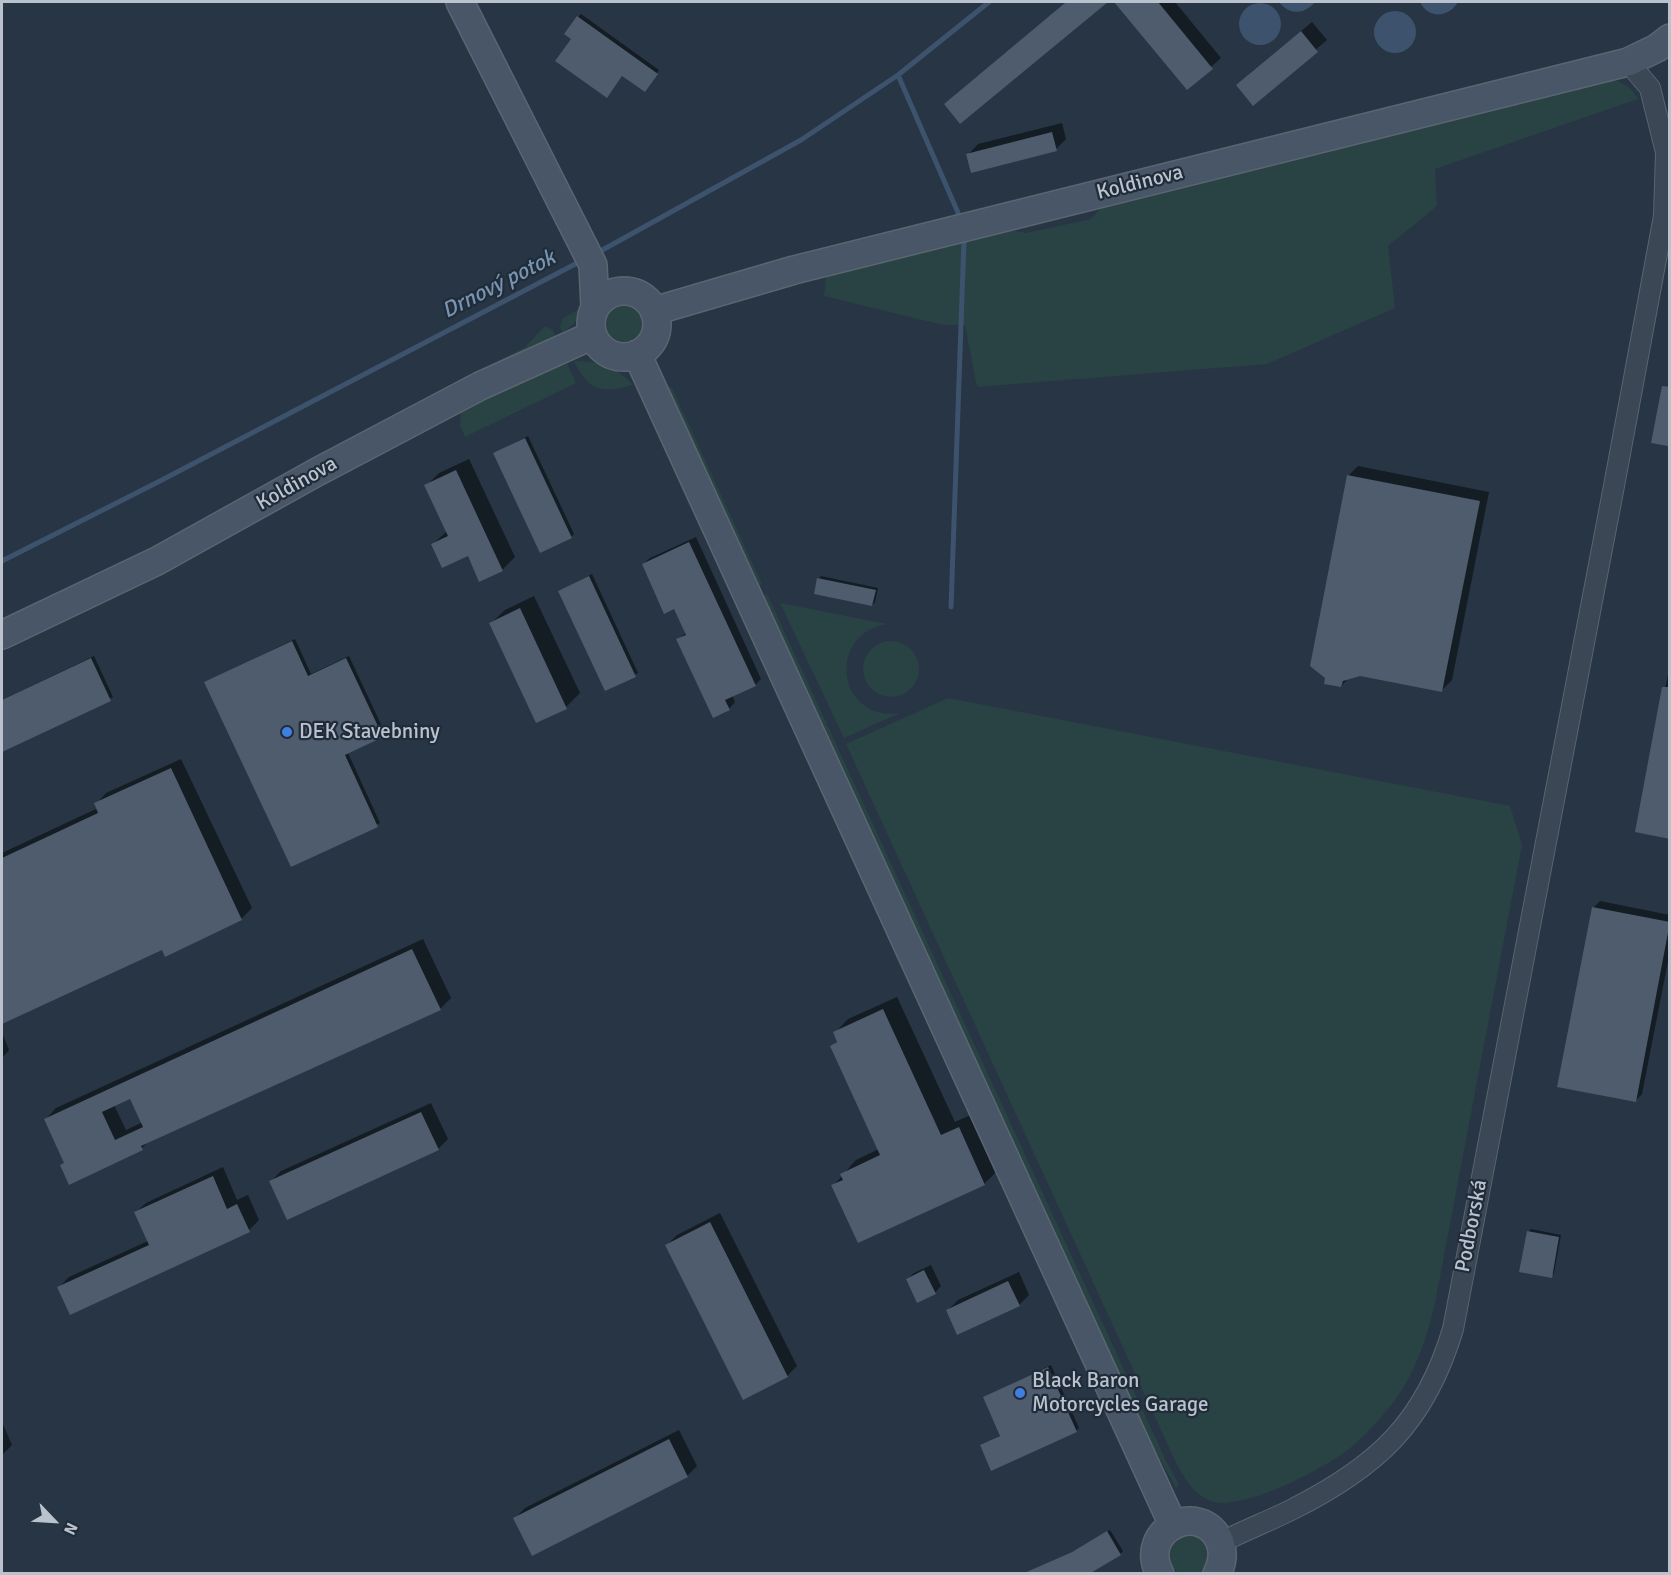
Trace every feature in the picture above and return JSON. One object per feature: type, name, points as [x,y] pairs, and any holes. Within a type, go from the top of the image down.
[{"type":"main road","points":[[460,2],[596,271],[623,291]]},
{"type":"main road","name":"Koldinova","points":[[654,311],[794,270],[1628,62],[1657,48],[1670,38]]},
{"type":"main road","points":[[595,308],[607,296],[623,291],[636,293],[647,300],[654,311],[657,321],[656,331],[645,349],[626,357],[606,352],[598,344],[591,326],[595,308],[596,271]]},
{"type":"main road","name":"Koldinova","points":[[2,635],[157,561],[317,472],[480,386],[593,335]]},
{"type":"main road","points":[[636,354],[1173,1525]]},
{"type":"main road","points":[[1156,1572],[1156,1546],[1162,1533],[1173,1525],[1184,1522],[1199,1523],[1211,1530],[1220,1543],[1222,1560],[1217,1574]]},
{"type":"street","name":"Podborská","points":[[1220,1543],[1245,1529],[1289,1511],[1335,1486],[1379,1454],[1408,1423],[1431,1388],[1444,1359],[1453,1329],[1664,216],[1666,152],[1650,88],[1628,62]]},
{"type":"green space","points":[[1608,78],[1626,85],[1638,99],[1435,169],[1437,206],[1388,246],[1395,308],[1267,364],[977,387],[965,325],[943,325],[824,296],[827,269],[997,228],[1026,233],[1091,219],[1107,201]]},
{"type":"green space","points":[[624,303],[640,309],[646,325],[640,341],[624,347],[608,341],[602,325],[608,309]]},
{"type":"green space","points":[[583,307],[574,324],[563,332],[560,327],[563,318]]},
{"type":"green space","points":[[545,326],[553,330],[555,336],[545,343],[464,382],[462,380],[525,347]]},
{"type":"green space","points":[[574,361],[606,366],[620,373],[633,385],[612,389],[597,388],[585,379]]},
{"type":"green space","points":[[567,363],[576,383],[465,437],[460,425],[461,407],[513,381]]},
{"type":"green space","points":[[669,387],[672,388],[762,584],[756,587],[674,404]]},
{"type":"green space","points":[[767,594],[1167,1463],[1179,1484],[1176,1488],[1141,1425],[760,597]]},
{"type":"green space","points":[[780,603],[887,624],[867,631],[854,644],[848,659],[847,676],[852,692],[863,704],[879,712],[900,713],[844,738]]},
{"type":"green space","points":[[891,641],[906,646],[914,654],[919,669],[914,684],[906,692],[891,697],[876,692],[868,684],[863,669],[868,654],[876,646]]},
{"type":"green space","points":[[948,698],[1510,806],[1522,845],[1435,1303],[1424,1342],[1401,1392],[1367,1433],[1337,1457],[1282,1487],[1242,1500],[1225,1503],[1211,1501],[1195,1491],[1177,1465],[846,744]]},
{"type":"green space","points":[[1185,1534],[1200,1536],[1210,1546],[1209,1568],[1203,1573],[1178,1573],[1170,1563],[1171,1547],[1179,1537]]},
{"type":"water","points":[[1279,2],[1315,2],[1297,12],[1287,9]]},
{"type":"water","points":[[1420,2],[1458,2],[1444,14],[1433,14]]},
{"type":"water","points":[[1260,3],[1275,9],[1281,24],[1275,39],[1260,45],[1245,39],[1239,24],[1245,9]]},
{"type":"water","points":[[1395,11],[1410,17],[1416,32],[1410,47],[1395,53],[1380,47],[1374,32],[1380,17]]},
{"type":"building","points":[[1066,2],[1108,2],[960,124],[944,104]]},
{"type":"building","points":[[1114,2],[1158,2],[1213,69],[1187,90]]},
{"type":"building","points":[[577,16],[658,74],[645,92],[622,76],[607,98],[555,61],[571,39],[564,34]]},
{"type":"building","points":[[1301,31],[1318,52],[1253,106],[1236,85]]},
{"type":"building","points":[[1052,132],[1057,151],[971,173],[966,154]]},
{"type":"building","points":[[1662,386],[1670,387],[1668,446],[1651,443]]},
{"type":"building","points":[[525,438],[572,538],[540,553],[493,453]]},
{"type":"building","points":[[456,470],[503,571],[479,582],[468,556],[442,568],[431,544],[448,536],[424,485]]},
{"type":"building","points":[[1347,475],[1480,501],[1442,692],[1360,676],[1343,681],[1341,687],[1324,684],[1325,678],[1310,666]]},
{"type":"building","points":[[689,542],[756,686],[725,700],[730,710],[713,718],[676,639],[686,635],[674,609],[664,614],[642,564]]},
{"type":"building","points":[[589,576],[636,677],[605,691],[558,591]]},
{"type":"building","points":[[817,578],[876,590],[872,606],[814,594]]},
{"type":"building","points":[[520,608],[567,709],[536,723],[489,623]]},
{"type":"building","points":[[292,641],[308,676],[346,658],[383,737],[345,755],[378,827],[291,867],[204,682]]},
{"type":"building","points":[[91,658],[111,701],[2,752],[2,700]]},
{"type":"building","points":[[1662,687],[1670,687],[1670,839],[1635,832]]},
{"type":"building","points":[[171,768],[242,920],[165,957],[162,950],[2,1024],[2,858],[98,813],[94,803]]},
{"type":"building","points":[[1592,907],[1670,922],[1636,1102],[1557,1087]]},
{"type":"building","points":[[412,949],[441,1010],[141,1146],[143,1150],[69,1185],[60,1165],[64,1163],[44,1119]],"holes":[[[130,1099],[143,1127],[115,1140],[102,1112]]]},
{"type":"building","points":[[883,1009],[941,1135],[959,1127],[985,1185],[858,1243],[831,1185],[843,1180],[840,1174],[880,1155],[830,1046],[837,1042],[833,1032]]},
{"type":"building","points":[[421,1112],[439,1150],[287,1220],[269,1181]]},
{"type":"building","points":[[213,1176],[227,1209],[237,1204],[250,1232],[70,1315],[57,1287],[149,1245],[134,1212]]},
{"type":"building","points":[[710,1222],[788,1377],[743,1400],[665,1245]]},
{"type":"building","points":[[1527,1231],[1559,1237],[1552,1278],[1519,1272]]},
{"type":"building","points":[[924,1270],[936,1294],[917,1303],[906,1279]]},
{"type":"building","points":[[1008,1281],[1020,1306],[957,1335],[946,1310]]},
{"type":"building","points":[[1048,1367],[1077,1432],[991,1471],[980,1445],[1000,1436],[983,1397]]},
{"type":"building","points":[[669,1439],[688,1477],[532,1556],[513,1518]]},
{"type":"building","points":[[1107,1531],[1121,1555],[1089,1574],[1022,1574],[1072,1552]]},
{"type":"waterway","name":"Drnový potok","points":[[597,253],[801,140],[898,75],[989,2]]},
{"type":"waterway","points":[[898,75],[959,215]]},
{"type":"waterway","points":[[951,607],[964,240]]},
{"type":"waterway","name":"Drnový potok","points":[[2,561],[583,260]]},
{"type":"place","name":"DEK Stavebniny","points":[[287,732]]},
{"type":"place","name":"Black Baron Motorcycles Garage","points":[[1020,1393]]}]
